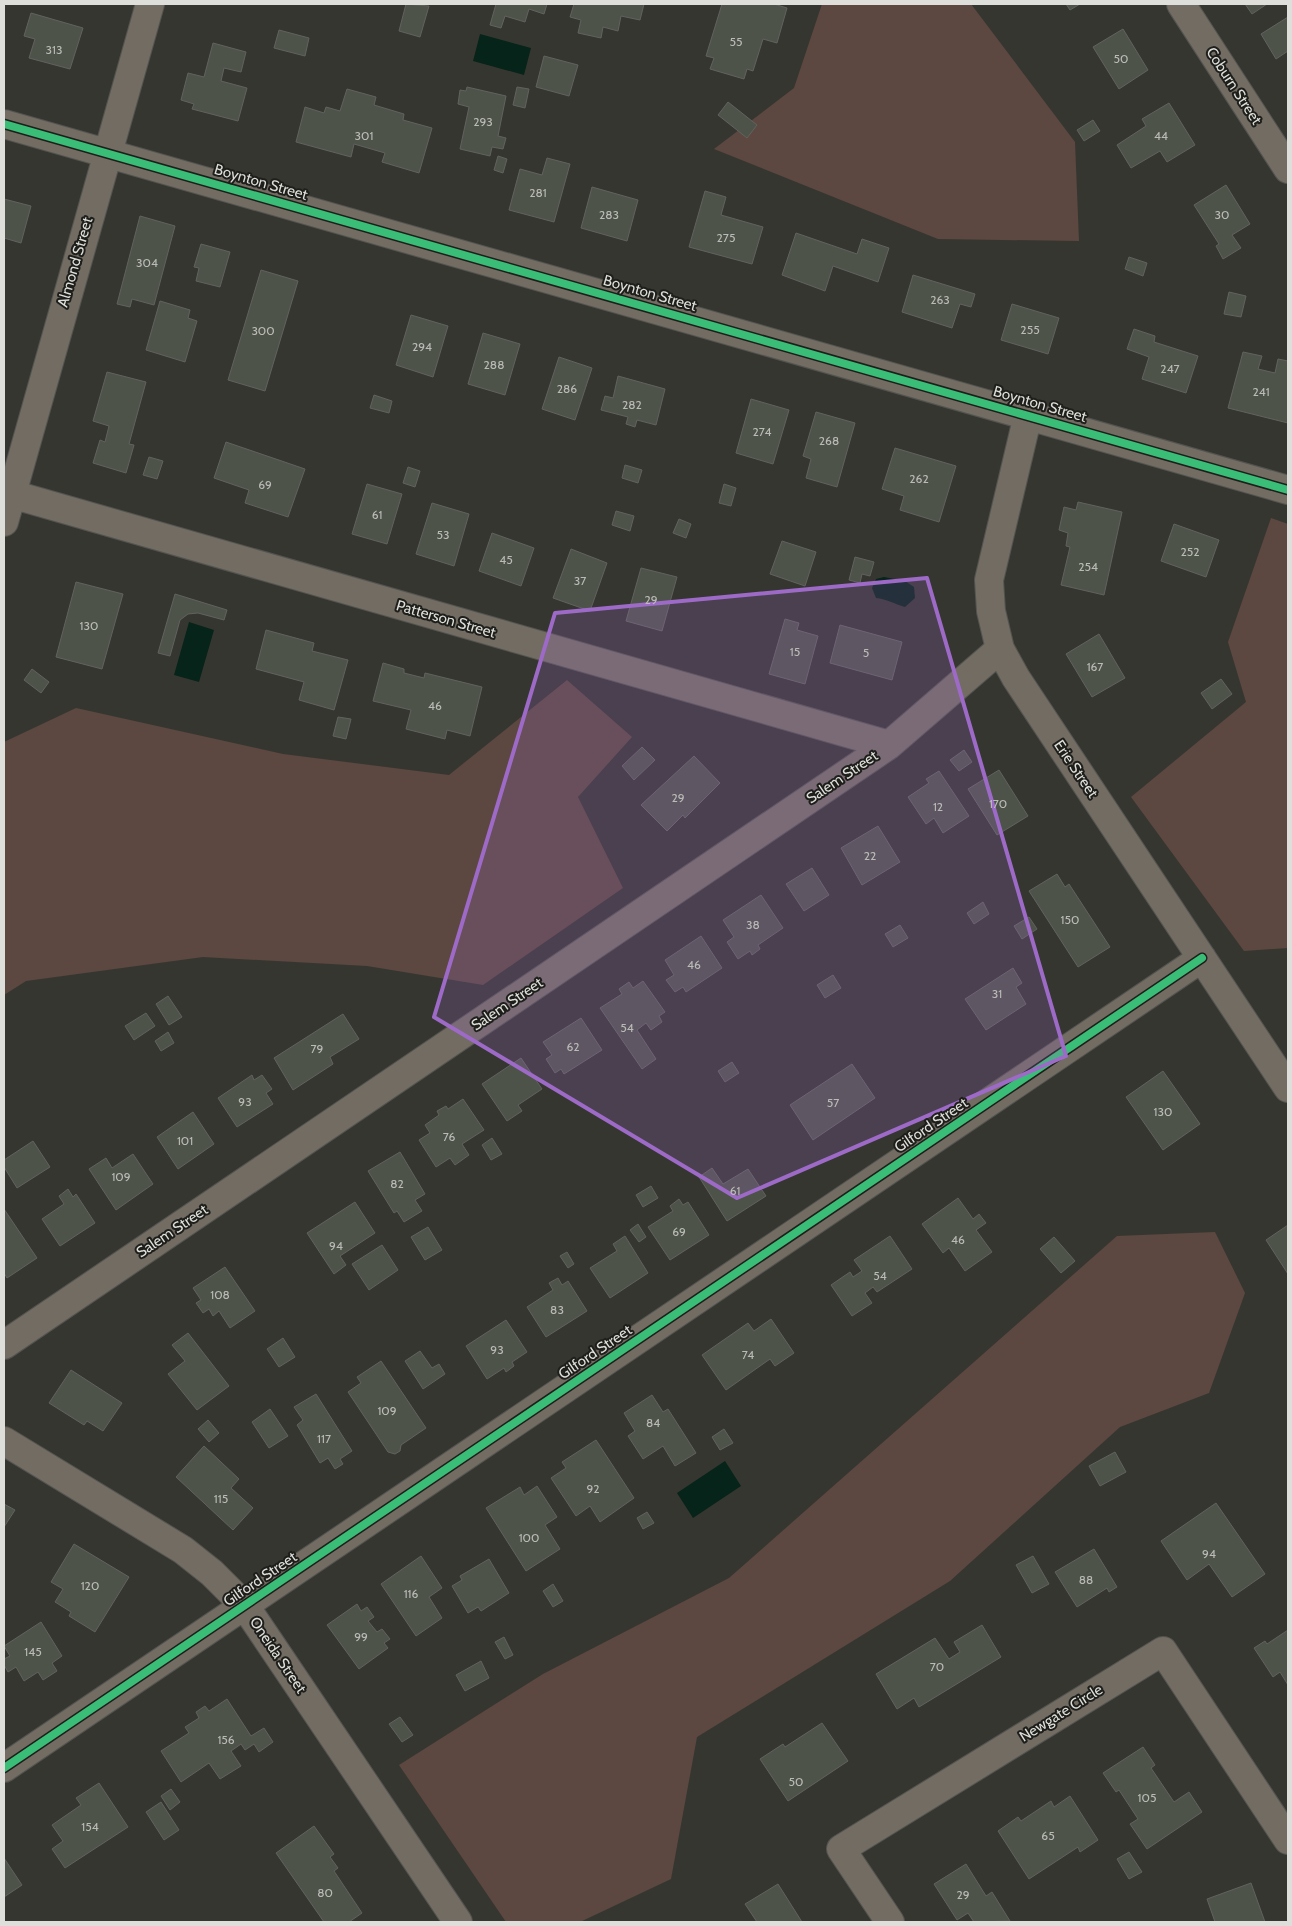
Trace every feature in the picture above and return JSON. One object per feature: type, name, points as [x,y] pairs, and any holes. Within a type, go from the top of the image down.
[{"type":"street","name":"Almond Street","points":[[4,522],[7,493],[150,4]]},
{"type":"street","name":"Coburn Street","points":[[1181,4],[1288,169]]},
{"type":"street","name":"Boynton Street","points":[[4,124],[1028,414],[1288,490]]},
{"type":"street","name":"Erie Street","points":[[1028,414],[989,580],[991,611],[1000,649],[1016,678],[1288,1088]]},
{"type":"street","name":"Patterson Street","points":[[7,493],[889,745]]},
{"type":"street","name":"Salem Street","points":[[4,1345],[889,745],[1000,649]]},
{"type":"street","name":"Gilford Street","points":[[4,1768],[1202,958]]},
{"type":"street","name":"Oneida Street","points":[[4,1441],[183,1550],[212,1572],[245,1606],[458,1922]]},
{"type":"street","name":"Newgate Circle","points":[[890,1922],[841,1848],[1162,1651],[1288,1840]]},
{"type":"highlighted area","points":[[927,578],[1066,1056],[737,1198],[434,1017],[555,613]]},
{"type":"shaded area","points":[[822,4],[971,4],[1075,142],[1079,241],[938,239],[714,149],[794,88]]},
{"type":"shaded area","points":[[480,34],[531,48],[524,75],[473,61]]},
{"type":"shaded area","points":[[1271,518],[1288,524],[1288,948],[1244,951],[1131,797],[1246,702],[1228,642]]},
{"type":"shaded area","points":[[884,577],[905,581],[914,587],[915,598],[905,607],[876,598],[872,588],[876,579]]},
{"type":"shaded area","points":[[189,622],[214,630],[199,682],[174,675]]},
{"type":"shaded area","points":[[567,680],[632,737],[578,797],[623,888],[483,985],[367,966],[203,957],[26,981],[4,995],[4,742],[76,708],[283,754],[449,775]]},
{"type":"shaded area","points":[[1215,1232],[1245,1293],[1209,1393],[1120,1427],[950,1581],[697,1737],[671,1879],[580,1922],[506,1922],[399,1765],[543,1674],[729,1578],[1117,1236]]},
{"type":"shaded area","points":[[725,1461],[741,1486],[693,1518],[677,1493]]},
{"type":"building","points":[[406,4],[429,6],[420,37],[399,31]]},
{"type":"building","points":[[496,4],[547,4],[544,14],[529,9],[525,22],[505,16],[501,28],[490,25]]},
{"type":"building","points":[[574,4],[644,4],[640,20],[621,16],[618,31],[603,27],[601,38],[578,33],[581,20],[570,17]]},
{"type":"building","points":[[722,4],[774,4],[787,8],[777,43],[763,39],[753,71],[747,69],[744,79],[710,69],[714,58],[706,56]]},
{"type":"building","points":[[1066,4],[1080,4],[1070,10]]},
{"type":"building","points":[[1245,4],[1267,4],[1252,14]]},
{"type":"building","points":[[31,13],[83,28],[70,69],[29,58],[35,39],[24,36]]},
{"type":"building","points":[[1288,17],[1288,51],[1276,59],[1261,34]]},
{"type":"building","points":[[1123,29],[1148,70],[1119,89],[1093,47]]},
{"type":"building","points":[[279,30],[309,38],[305,56],[274,48]]},
{"type":"building","points":[[213,43],[246,52],[241,72],[224,68],[221,81],[247,88],[238,121],[192,109],[194,104],[181,100],[188,73],[204,77]]},
{"type":"building","points":[[544,56],[578,65],[569,96],[536,87]]},
{"type":"building","points":[[467,87],[506,96],[498,136],[506,138],[503,149],[492,147],[490,156],[460,149],[469,107],[458,104],[460,90],[466,91]]},
{"type":"building","points":[[517,87],[529,89],[525,108],[513,105]]},
{"type":"building","points":[[347,89],[376,97],[374,105],[404,114],[403,120],[432,128],[419,173],[382,162],[385,153],[354,144],[351,157],[296,142],[305,107],[324,113],[326,107],[340,111]]},
{"type":"building","points":[[728,102],[757,125],[747,138],[718,115]]},
{"type":"building","points":[[1169,103],[1195,145],[1167,162],[1160,151],[1131,168],[1117,145],[1146,126],[1142,119]]},
{"type":"building","points":[[1093,120],[1100,131],[1084,141],[1077,130]]},
{"type":"building","points":[[498,156],[507,159],[503,173],[494,170]]},
{"type":"building","points":[[547,158],[570,164],[554,222],[509,210],[520,169],[542,175]]},
{"type":"building","points":[[1226,185],[1250,224],[1232,235],[1241,248],[1223,259],[1216,246],[1219,244],[1194,205]]},
{"type":"building","points":[[592,187],[638,200],[627,241],[581,228]]},
{"type":"building","points":[[705,191],[726,197],[721,215],[763,227],[752,264],[689,247]]},
{"type":"building","points":[[4,199],[31,206],[21,243],[4,238]]},
{"type":"building","points":[[140,216],[175,226],[154,305],[132,299],[130,307],[117,304]]},
{"type":"building","points":[[796,233],[857,254],[862,239],[889,248],[878,282],[833,266],[825,291],[782,275]]},
{"type":"building","points":[[201,244],[230,252],[220,287],[196,281],[199,268],[194,267]]},
{"type":"building","points":[[1129,257],[1147,263],[1143,276],[1125,269]]},
{"type":"building","points":[[261,270],[298,281],[265,391],[228,380]]},
{"type":"building","points":[[913,275],[975,294],[971,307],[960,304],[952,328],[902,312]]},
{"type":"building","points":[[1229,292],[1246,296],[1241,317],[1224,314]]},
{"type":"building","points":[[160,301],[190,310],[188,318],[197,321],[185,362],[146,350]]},
{"type":"building","points":[[1012,304],[1059,318],[1048,354],[1001,340]]},
{"type":"building","points":[[411,315],[448,326],[433,377],[396,365]]},
{"type":"building","points":[[1134,329],[1155,336],[1154,342],[1198,356],[1186,393],[1142,379],[1149,357],[1127,349]]},
{"type":"building","points":[[483,333],[520,344],[505,395],[468,384]]},
{"type":"building","points":[[1243,352],[1262,356],[1258,369],[1275,373],[1278,359],[1288,361],[1288,423],[1228,408]]},
{"type":"building","points":[[559,357],[592,368],[575,420],[542,409]]},
{"type":"building","points":[[107,372],[146,382],[129,444],[134,445],[126,473],[93,463],[100,440],[105,442],[109,426],[93,421]]},
{"type":"building","points":[[618,376],[665,389],[656,425],[637,420],[635,427],[626,424],[628,417],[601,410],[605,396],[613,398]]},
{"type":"building","points":[[374,395],[392,401],[389,413],[370,408]]},
{"type":"building","points":[[751,399],[789,410],[773,464],[736,453]]},
{"type":"building","points":[[816,412],[855,423],[837,487],[806,478],[811,459],[803,456]]},
{"type":"building","points":[[226,442],[305,469],[288,517],[245,503],[249,490],[214,478]]},
{"type":"building","points":[[895,448],[956,466],[939,522],[900,510],[904,496],[882,489]]},
{"type":"building","points":[[149,457],[163,461],[157,479],[143,475]]},
{"type":"building","points":[[625,465],[642,470],[638,483],[622,478]]},
{"type":"building","points":[[408,467],[420,471],[415,487],[403,483]]},
{"type":"building","points":[[367,484],[402,494],[387,544],[352,534]]},
{"type":"building","points":[[724,484],[736,488],[731,506],[719,503]]},
{"type":"building","points":[[1078,502],[1122,512],[1104,595],[1061,585],[1070,547],[1066,546],[1068,533],[1059,530],[1064,507],[1076,510]]},
{"type":"building","points":[[432,503],[469,514],[454,566],[416,554]]},
{"type":"building","points":[[616,511],[634,516],[630,531],[612,525]]},
{"type":"building","points":[[679,519],[691,524],[686,538],[673,533]]},
{"type":"building","points":[[1174,524],[1219,540],[1206,577],[1161,561]]},
{"type":"building","points":[[492,533],[534,548],[521,586],[479,571]]},
{"type":"building","points":[[782,541],[816,552],[805,586],[770,574]]},
{"type":"building","points":[[571,549],[607,563],[590,611],[553,598]]},
{"type":"building","points":[[855,557],[874,562],[870,576],[862,574],[860,583],[849,580]]},
{"type":"building","points":[[641,568],[677,577],[662,631],[626,621]]},
{"type":"building","points":[[76,582],[123,594],[102,669],[56,657]]},
{"type":"building","points":[[175,594],[227,610],[224,620],[198,613],[188,614],[180,620],[170,656],[158,653]]},
{"type":"building","points":[[785,619],[799,623],[797,630],[818,636],[805,684],[769,674]]},
{"type":"building","points":[[840,625],[902,642],[892,680],[830,663]]},
{"type":"building","points":[[266,630],[314,643],[312,651],[348,660],[334,710],[299,700],[304,682],[256,669]]},
{"type":"building","points":[[1099,634],[1125,678],[1092,697],[1066,654]]},
{"type":"building","points":[[383,663],[404,669],[404,673],[424,678],[425,673],[482,687],[470,736],[447,730],[445,739],[406,729],[411,710],[373,701]]},
{"type":"building","points":[[32,669],[49,682],[41,693],[24,680]]},
{"type":"building","points":[[1221,679],[1232,694],[1212,709],[1201,693]]},
{"type":"building","points":[[338,717],[351,719],[346,739],[333,736]]},
{"type":"building","points":[[642,747],[655,760],[634,780],[622,766]]},
{"type":"building","points":[[964,750],[972,762],[959,771],[950,760]]},
{"type":"building","points":[[694,756],[720,783],[685,818],[683,815],[667,831],[641,805]]},
{"type":"building","points":[[999,770],[1028,816],[997,835],[968,789]]},
{"type":"building","points":[[939,771],[969,816],[943,833],[934,818],[926,824],[908,797],[929,783],[926,779]]},
{"type":"building","points":[[878,826],[900,862],[862,885],[841,848]]},
{"type":"building","points":[[812,868],[829,895],[804,911],[786,884]]},
{"type":"building","points":[[1057,874],[1065,887],[1069,884],[1110,947],[1078,967],[1029,891]]},
{"type":"building","points":[[761,895],[783,928],[758,945],[760,949],[752,955],[750,951],[738,959],[727,942],[734,937],[723,920]]},
{"type":"building","points":[[983,902],[989,914],[974,924],[967,913]]},
{"type":"building","points":[[1029,917],[1037,929],[1022,939],[1014,926]]},
{"type":"building","points":[[900,925],[908,938],[893,947],[885,934]]},
{"type":"building","points":[[701,936],[722,968],[686,992],[683,987],[675,992],[666,980],[674,975],[665,960]]},
{"type":"building","points":[[1013,968],[1022,983],[1016,987],[1026,1004],[986,1030],[965,999]]},
{"type":"building","points":[[833,975],[841,988],[825,998],[817,985]]},
{"type":"building","points":[[643,981],[665,1012],[659,1016],[662,1022],[651,1030],[646,1023],[637,1030],[656,1059],[642,1069],[600,1008],[622,994],[619,989],[629,982],[633,988]]},
{"type":"building","points":[[168,996],[182,1017],[169,1025],[156,1004]]},
{"type":"building","points":[[146,1013],[155,1026],[134,1040],[125,1026]]},
{"type":"building","points":[[343,1014],[359,1039],[330,1057],[333,1064],[293,1090],[274,1058]]},
{"type":"building","points":[[581,1018],[602,1050],[564,1074],[561,1069],[555,1073],[546,1059],[552,1055],[543,1042]]},
{"type":"building","points":[[168,1032],[174,1043],[161,1051],[155,1041]]},
{"type":"building","points":[[521,1058],[542,1089],[518,1105],[522,1111],[507,1121],[482,1084]]},
{"type":"building","points":[[732,1062],[739,1073],[725,1082],[718,1071]]},
{"type":"building","points":[[852,1064],[875,1098],[813,1140],[790,1105]]},
{"type":"building","points":[[1163,1071],[1200,1124],[1163,1150],[1126,1097]]},
{"type":"building","points":[[252,1075],[254,1080],[262,1075],[272,1089],[266,1093],[273,1104],[237,1127],[218,1098]]},
{"type":"building","points":[[463,1099],[484,1130],[462,1144],[469,1155],[455,1165],[450,1158],[436,1167],[419,1140],[430,1133],[425,1125],[439,1115],[437,1111],[446,1106],[448,1109]]},
{"type":"building","points":[[193,1112],[214,1144],[178,1169],[157,1137]]},
{"type":"building","points":[[492,1138],[502,1154],[491,1160],[482,1145]]},
{"type":"building","points":[[33,1141],[50,1167],[17,1188],[4,1167],[4,1160]]},
{"type":"building","points":[[400,1152],[425,1194],[415,1200],[422,1211],[404,1222],[397,1211],[394,1213],[368,1171]]},
{"type":"building","points":[[133,1154],[153,1184],[116,1210],[89,1169],[106,1158],[112,1168]]},
{"type":"building","points":[[712,1168],[723,1184],[748,1169],[766,1196],[727,1221],[699,1177]]},
{"type":"building","points":[[651,1186],[658,1198],[643,1207],[636,1195]]},
{"type":"building","points":[[68,1189],[73,1197],[76,1194],[95,1223],[60,1246],[42,1219],[64,1204],[59,1196]]},
{"type":"building","points":[[958,1198],[973,1219],[979,1214],[986,1223],[976,1230],[992,1252],[965,1271],[949,1248],[943,1253],[922,1224]]},
{"type":"building","points":[[679,1199],[683,1205],[688,1202],[709,1235],[670,1260],[648,1227],[673,1211],[670,1206]]},
{"type":"building","points":[[355,1202],[375,1233],[340,1256],[346,1265],[334,1274],[307,1233]]},
{"type":"building","points":[[4,1209],[37,1258],[7,1278],[4,1273]]},
{"type":"building","points":[[638,1224],[646,1237],[639,1242],[630,1230]]},
{"type":"building","points":[[1288,1225],[1288,1274],[1266,1240]]},
{"type":"building","points":[[428,1227],[442,1250],[425,1260],[411,1237]]},
{"type":"building","points":[[625,1236],[648,1273],[610,1298],[590,1268],[617,1251],[613,1244]]},
{"type":"building","points":[[890,1236],[912,1269],[877,1292],[873,1287],[865,1293],[872,1303],[852,1316],[831,1285],[850,1272],[853,1277],[862,1271],[854,1260]]},
{"type":"building","points":[[1054,1237],[1075,1261],[1061,1273],[1040,1249]]},
{"type":"building","points":[[382,1245],[398,1270],[369,1290],[352,1264]]},
{"type":"building","points":[[567,1252],[574,1264],[568,1268],[560,1256]]},
{"type":"building","points":[[225,1267],[255,1311],[230,1328],[219,1311],[213,1316],[209,1309],[203,1313],[196,1303],[201,1300],[193,1288]]},
{"type":"building","points":[[558,1278],[562,1285],[568,1281],[587,1311],[546,1337],[527,1307],[553,1290],[549,1283]]},
{"type":"building","points":[[771,1319],[794,1353],[775,1366],[770,1359],[726,1390],[702,1355],[748,1323],[754,1331]]},
{"type":"building","points":[[506,1320],[527,1352],[512,1362],[514,1366],[506,1372],[504,1368],[487,1379],[466,1346]]},
{"type":"building","points":[[188,1333],[229,1386],[197,1410],[168,1374],[185,1361],[172,1345]]},
{"type":"building","points":[[283,1338],[295,1357],[279,1367],[267,1349]]},
{"type":"building","points":[[420,1351],[432,1368],[439,1364],[445,1374],[423,1389],[405,1361]]},
{"type":"building","points":[[381,1361],[426,1428],[401,1445],[400,1451],[395,1454],[388,1452],[348,1392],[361,1383],[357,1377]]},
{"type":"building","points":[[71,1370],[122,1403],[103,1431],[87,1421],[84,1425],[49,1403]]},
{"type":"building","points":[[316,1394],[352,1451],[340,1459],[343,1464],[335,1469],[328,1458],[320,1463],[297,1425],[303,1420],[294,1407]]},
{"type":"building","points":[[652,1395],[663,1412],[668,1409],[696,1453],[675,1466],[663,1446],[643,1459],[628,1436],[635,1431],[624,1413]]},
{"type":"building","points":[[270,1409],[288,1436],[269,1448],[252,1422]]},
{"type":"building","points":[[208,1420],[219,1433],[209,1442],[198,1429]]},
{"type":"building","points":[[724,1429],[733,1443],[720,1450],[712,1437]]},
{"type":"building","points":[[596,1440],[634,1498],[600,1522],[590,1506],[576,1516],[551,1478],[566,1468],[562,1462]]},
{"type":"building","points":[[204,1446],[239,1479],[231,1488],[253,1508],[233,1530],[176,1477]]},
{"type":"building","points":[[1115,1452],[1126,1472],[1100,1486],[1089,1466]]},
{"type":"building","points":[[537,1486],[557,1517],[545,1525],[560,1549],[526,1571],[486,1508],[520,1487],[524,1495]]},
{"type":"building","points":[[1216,1503],[1265,1574],[1232,1597],[1209,1564],[1187,1580],[1161,1541]]},
{"type":"building","points":[[4,1504],[15,1510],[4,1527]]},
{"type":"building","points":[[647,1512],[654,1523],[643,1529],[637,1518]]},
{"type":"building","points":[[74,1544],[129,1577],[95,1632],[69,1616],[71,1612],[55,1602],[63,1589],[51,1582]]},
{"type":"building","points":[[1094,1549],[1117,1587],[1109,1592],[1107,1588],[1077,1607],[1055,1572]]},
{"type":"building","points":[[421,1556],[442,1588],[429,1597],[442,1618],[416,1636],[381,1584]]},
{"type":"building","points":[[1033,1556],[1049,1584],[1032,1593],[1016,1565]]},
{"type":"building","points":[[489,1559],[509,1593],[481,1611],[478,1607],[468,1613],[452,1586],[462,1580],[460,1576]]},
{"type":"building","points":[[553,1584],[563,1601],[553,1607],[543,1591]]},
{"type":"building","points":[[357,1604],[361,1611],[367,1607],[374,1617],[368,1621],[377,1632],[382,1629],[390,1639],[384,1643],[388,1648],[359,1669],[327,1625]]},
{"type":"building","points":[[41,1622],[62,1656],[52,1663],[57,1671],[43,1680],[38,1672],[24,1681],[16,1667],[8,1672],[4,1665],[4,1659],[10,1656],[4,1646]]},
{"type":"building","points":[[982,1625],[1001,1657],[919,1707],[914,1698],[897,1709],[876,1674],[935,1638],[949,1659],[960,1652],[954,1642]]},
{"type":"building","points":[[1288,1630],[1288,1685],[1280,1672],[1273,1677],[1254,1648],[1265,1641],[1267,1644]]},
{"type":"building","points":[[504,1637],[513,1655],[505,1659],[495,1642]]},
{"type":"building","points":[[481,1661],[489,1678],[465,1691],[456,1675]]},
{"type":"building","points":[[227,1699],[251,1736],[264,1728],[273,1742],[259,1752],[254,1744],[245,1750],[241,1744],[231,1751],[241,1766],[220,1779],[209,1763],[181,1782],[161,1751],[189,1733],[185,1727],[199,1718],[196,1712],[205,1706],[209,1711]]},
{"type":"building","points":[[400,1717],[413,1735],[402,1742],[389,1724]]},
{"type":"building","points":[[822,1723],[848,1761],[788,1801],[760,1759],[783,1744],[785,1747]]},
{"type":"building","points":[[1143,1747],[1155,1765],[1151,1768],[1174,1802],[1189,1792],[1202,1812],[1147,1849],[1130,1824],[1138,1819],[1119,1790],[1116,1792],[1103,1773]]},
{"type":"building","points":[[99,1783],[128,1827],[65,1868],[52,1849],[63,1841],[52,1825],[81,1805],[76,1798]]},
{"type":"building","points":[[171,1789],[180,1802],[170,1810],[161,1796]]},
{"type":"building","points":[[1070,1796],[1098,1840],[1080,1852],[1078,1847],[1029,1879],[998,1831],[1018,1817],[1021,1821],[1051,1801],[1054,1807]]},
{"type":"building","points":[[161,1802],[179,1830],[164,1840],[146,1812]]},
{"type":"building","points":[[314,1826],[334,1854],[330,1857],[338,1868],[334,1871],[362,1913],[349,1922],[324,1922],[276,1853]]},
{"type":"building","points":[[1129,1852],[1142,1872],[1129,1879],[1117,1859]]},
{"type":"building","points":[[4,1858],[22,1885],[4,1897]]},
{"type":"building","points":[[966,1864],[986,1896],[992,1892],[1010,1921],[974,1922],[968,1913],[957,1920],[934,1884]]},
{"type":"building","points":[[1251,1883],[1265,1922],[1215,1922],[1207,1899]]},
{"type":"building","points":[[778,1884],[802,1922],[757,1922],[745,1904]]},
{"type":"cycle path","points":[[4,124],[1288,490]]},
{"type":"cycle path","points":[[4,1768],[1202,958]]}]
